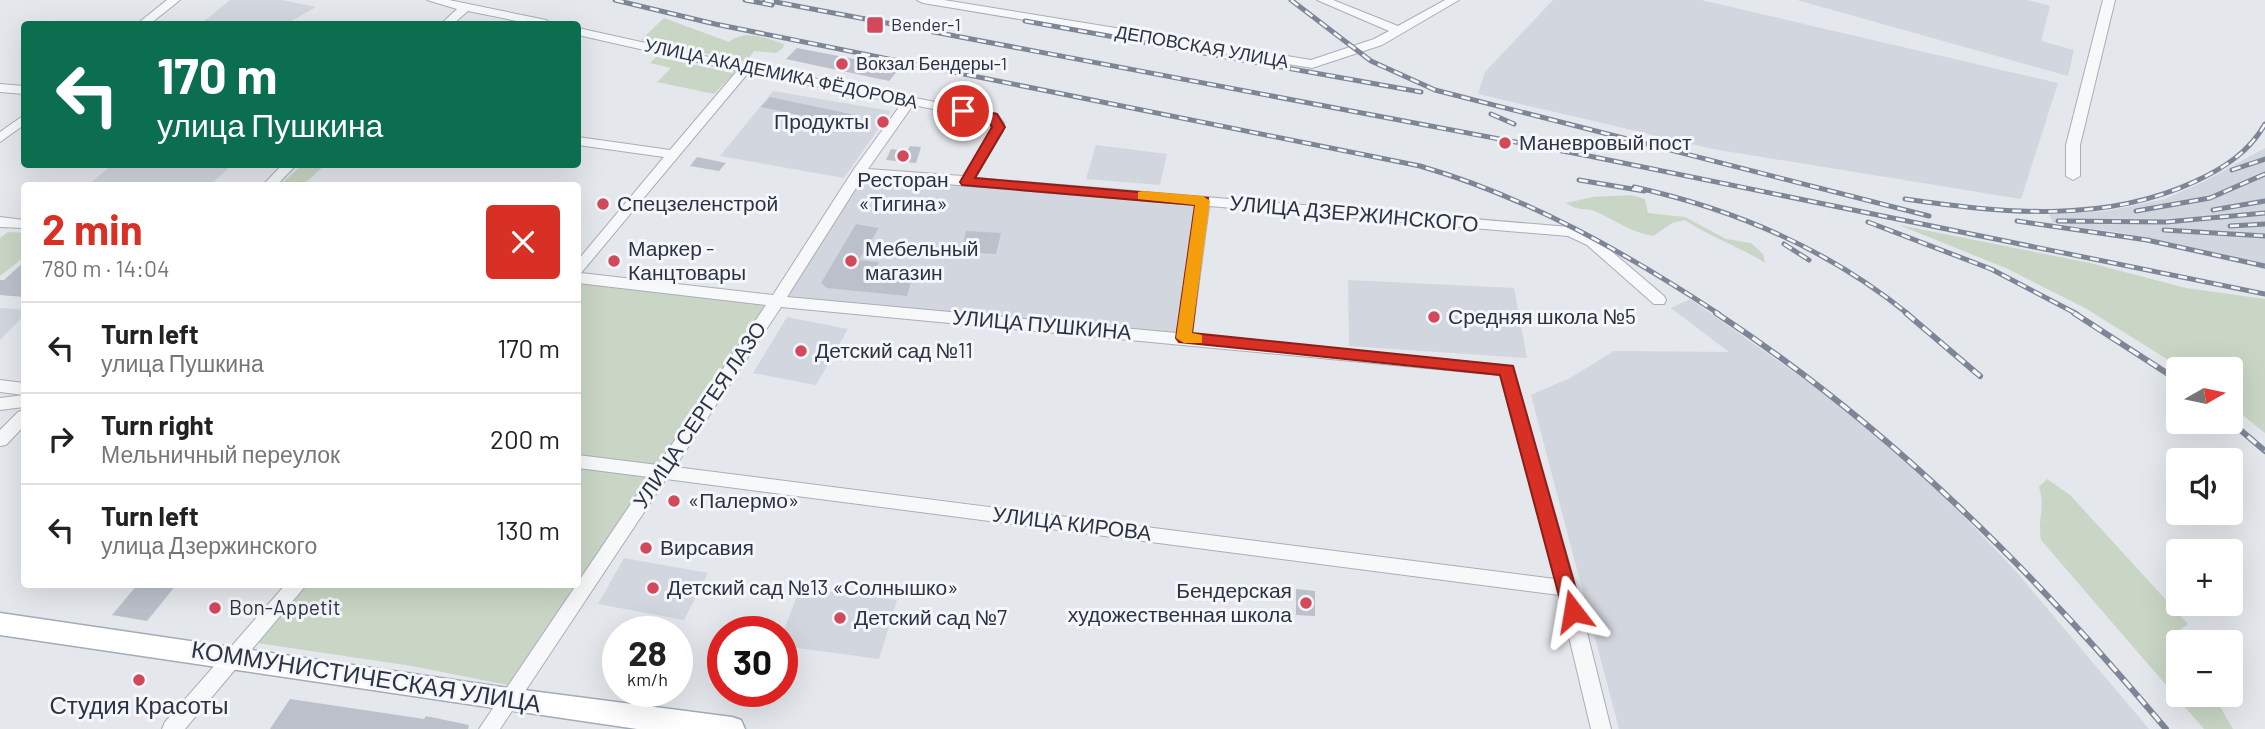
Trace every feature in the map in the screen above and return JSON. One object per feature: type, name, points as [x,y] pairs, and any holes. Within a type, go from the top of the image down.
[{"type":"main road","name":"КОММУНИСТИЧЕСКАЯ УЛИЦА","points":[[0,624],[235,657],[508,700],[732,729]]},
{"type":"street","points":[[147,21],[174,0]]},
{"type":"street","points":[[433,0],[532,21]]},
{"type":"street","name":"ДЕПОВСКАЯ УЛИЦА","points":[[923,0],[1302,64],[1320,63],[1378,42],[1397,30],[1413,25],[1453,0]]},
{"type":"street","points":[[1323,0],[1397,30]]},
{"type":"street","points":[[2073,176],[2073,145],[2109,0]]},
{"type":"street","points":[[450,21],[466,7]]},
{"type":"street","name":"УЛИЦА АКАДЕМИКА ФЁДОРОВА","points":[[581,33],[744,69],[996,119],[997,131],[967,182]]},
{"type":"street","points":[[581,265],[744,69]]},
{"type":"street","points":[[0,88],[21,90]]},
{"type":"street","name":"УЛИЦА СЕРГЕЯ ЛАЗО","points":[[489,729],[777,301],[859,172],[910,101]]},
{"type":"street","points":[[0,138],[21,121]]},
{"type":"street","points":[[581,141],[672,153]]},
{"type":"street","points":[[272,182],[287,168]]},
{"type":"street","name":"УЛИЦА ДЗЕРЖИНСКОГО","points":[[859,172],[1570,232],[1592,242],[1659,300]]},
{"type":"street","points":[[1184,338],[1203,201]]},
{"type":"street","points":[[0,222],[21,224]]},
{"type":"street","name":"УЛИЦА ПУШКИНА","points":[[581,278],[777,301],[1507,370],[1567,588]]},
{"type":"street","points":[[0,386],[21,389]]},
{"type":"street","points":[[0,404],[21,401]]},
{"type":"street","points":[[0,440],[21,419]]},
{"type":"street","name":"УЛИЦА КИРОВА","points":[[581,461],[1567,588]]},
{"type":"street","points":[[172,729],[295,588]]},
{"type":"street","points":[[1567,588],[1601,729]]},
{"type":"shaded area","points":[[230,0],[281,0],[316,7],[291,21],[205,21]]},
{"type":"shaded area","points":[[1553,0],[1701,0],[2058,83],[2021,199],[1713,149],[1478,94],[1485,72]]},
{"type":"shaded area","points":[[1797,0],[2028,0],[2050,6],[2041,41],[2074,50],[2068,76]]},
{"type":"shaded area","points":[[773,91],[891,111],[844,178],[720,156]]},
{"type":"shaded area","points":[[1096,145],[1167,154],[1160,185],[1086,179]]},
{"type":"shaded area","points":[[2265,148],[2265,269],[2131,239],[2129,234],[2053,223],[2049,214],[2107,211],[2165,199],[2203,182]]},
{"type":"shaded area","points":[[108,168],[229,168],[213,182],[92,182]]},
{"type":"shaded area","points":[[859,172],[1203,201],[1184,338],[777,301]]},
{"type":"shaded area","name":"Средняя школа №5","points":[[1348,280],[1514,288],[1527,358],[1349,346]]},
{"type":"shaded area","points":[[1690,299],[1842,406],[1925,476],[2013,568],[2149,729],[1619,729],[1531,395],[1570,378],[1614,351],[1729,352],[1671,308]]},
{"type":"shaded area","points":[[0,308],[21,310],[21,318],[0,340]]},
{"type":"shaded area","name":"Детский сад №11","points":[[787,317],[848,329],[816,385],[753,373]]},
{"type":"shaded area","name":"Детский сад №13 «Солнышко»","points":[[624,558],[708,573],[686,616],[662,616],[598,604]]},
{"type":"shaded area","name":"Детский сад №7","points":[[800,588],[897,600],[879,659],[798,648],[798,616],[789,616]]},
{"type":"green space","points":[[664,18],[729,42],[749,35],[784,44],[776,53],[754,51],[746,62],[641,40]]},
{"type":"green space","points":[[656,57],[734,73],[714,94],[657,82],[671,68],[650,63]]},
{"type":"green space","points":[[299,168],[322,168],[306,182],[283,182]]},
{"type":"green space","points":[[1631,195],[1645,199],[1648,213],[1685,217],[1726,239],[1751,243],[1763,254],[1765,263],[1685,220],[1672,223],[1653,236],[1631,229],[1597,212],[1575,208],[1566,203],[1593,197]]},
{"type":"green space","points":[[1899,225],[2090,263],[2186,288],[2265,299],[2265,433],[2244,416],[2244,357],[2166,358],[2085,308],[2008,269]]},
{"type":"green space","points":[[8,232],[21,233],[21,259],[0,276],[0,238]]},
{"type":"green space","points":[[589,283],[763,305],[765,309],[668,456],[657,465],[581,458],[581,285]]},
{"type":"green space","points":[[581,461],[662,471],[517,687],[412,666],[257,643],[304,588],[581,588]]},
{"type":"green space","points":[[2047,479],[2070,495],[2166,600],[2166,616],[2181,616],[2188,624],[2179,630],[2166,630],[2166,685],[2041,540],[2042,502],[2039,487]]},
{"type":"green space","points":[[2185,707],[2220,707],[2233,729],[2204,729]]},
{"type":"building","name":"Вокзал Бендеры-1","points":[[797,48],[899,69],[889,81],[786,59]]},
{"type":"building","points":[[770,97],[855,115],[847,125],[761,107]]},
{"type":"building","name":"Ресторан «Тигина»","points":[[910,146],[921,147],[916,163],[886,160],[891,149],[907,151]]},
{"type":"building","points":[[697,157],[726,163],[719,171],[690,166]]},
{"type":"building","name":"Мебельный магазин","points":[[856,224],[879,228],[859,260],[879,262],[874,272],[913,275],[907,296],[827,288],[821,283]]},
{"type":"building","points":[[966,231],[1001,233],[996,254],[961,252]]},
{"type":"building","points":[[21,265],[21,297],[0,295],[0,280],[4,280]]},
{"type":"building","points":[[135,588],[174,588],[147,621],[112,615]]},
{"type":"building","name":"Бендерская художественная школа","points":[[1296,589],[1315,591],[1315,616],[1296,615]]},
{"type":"building","points":[[290,699],[424,719],[426,716],[469,725],[468,729],[270,729]]},
{"type":"railway","points":[[615,0],[715,24],[1420,166],[1500,194],[1575,229],[1648,269],[1719,314]]},
{"type":"railway","points":[[745,0],[772,5]]},
{"type":"railway","points":[[765,0],[1589,156],[2265,294]]},
{"type":"railway","points":[[1291,0],[1371,61],[1435,90],[1929,216]]},
{"type":"railway","points":[[1025,21],[1421,92]]},
{"type":"railway","points":[[1491,114],[1514,124]]},
{"type":"railway","points":[[1905,199],[2015,211],[2089,209],[2125,204],[2161,195],[2216,171],[2244,151],[2265,124]]},
{"type":"railway","points":[[2232,170],[2265,159]]},
{"type":"railway","points":[[2136,211],[2210,198],[2265,174]]},
{"type":"railway","points":[[1579,180],[1644,191]]},
{"type":"railway","points":[[1634,187],[1708,207],[1778,234],[1845,270],[1908,314]]},
{"type":"railway","points":[[2213,210],[2265,201]]},
{"type":"railway","points":[[2058,221],[2166,222],[2265,213]]},
{"type":"railway","points":[[2017,221],[2147,240],[2265,266]]},
{"type":"railway","points":[[1868,222],[1991,269],[2077,314]]},
{"type":"railway","points":[[2230,226],[2265,224]]},
{"type":"railway","points":[[2164,230],[2265,236]]},
{"type":"railway","points":[[1784,244],[1809,260]]},
{"type":"railway","points":[[1716,313],[1841,404],[1956,504],[2064,613],[2166,729]]},
{"type":"railway","points":[[1906,313],[1980,376]]},
{"type":"railway","points":[[2074,313],[2166,373]]},
{"type":"railway","points":[[2244,433],[2265,451]]},
{"type":"slow traffic","points":[[1143,195],[1203,201],[1184,338],[1197,339]]},
{"type":"place","name":"Bender-1","points":[[875,25]]},
{"type":"place","name":"Вокзал Бендеры-1","points":[[842,64]]},
{"type":"place","name":"Продукты","points":[[883,122]]},
{"type":"place","name":"Маневровый пост","points":[[1505,143]]},
{"type":"place","name":"Ресторан «Тигина»","points":[[903,156]]},
{"type":"place","name":"Спецзеленстрой","points":[[603,204]]},
{"type":"place","name":"Маркер - Канцтовары","points":[[614,261]]},
{"type":"place","name":"Мебельный магазин","points":[[851,261]]},
{"type":"place","name":"Средняя школа №5","points":[[1434,317]]},
{"type":"place","name":"Детский сад №11","points":[[801,351]]},
{"type":"place","name":"«Палермо»","points":[[674,501]]},
{"type":"place","name":"Вирсавия","points":[[646,548]]},
{"type":"place","name":"Детский сад №13 «Солнышко»","points":[[653,588]]},
{"type":"place","name":"Бендерская художественная школа","points":[[1306,603]]},
{"type":"place","name":"Bon-Appetit","points":[[215,608]]},
{"type":"place","name":"Детский сад №7","points":[[840,618]]},
{"type":"place","name":"Студия Красоты","points":[[139,680]]},
{"type":"route","points":[[963,111],[992,117],[996,119],[999,127],[967,182],[1203,201],[1184,338],[1507,370],[1573,611]]}]
